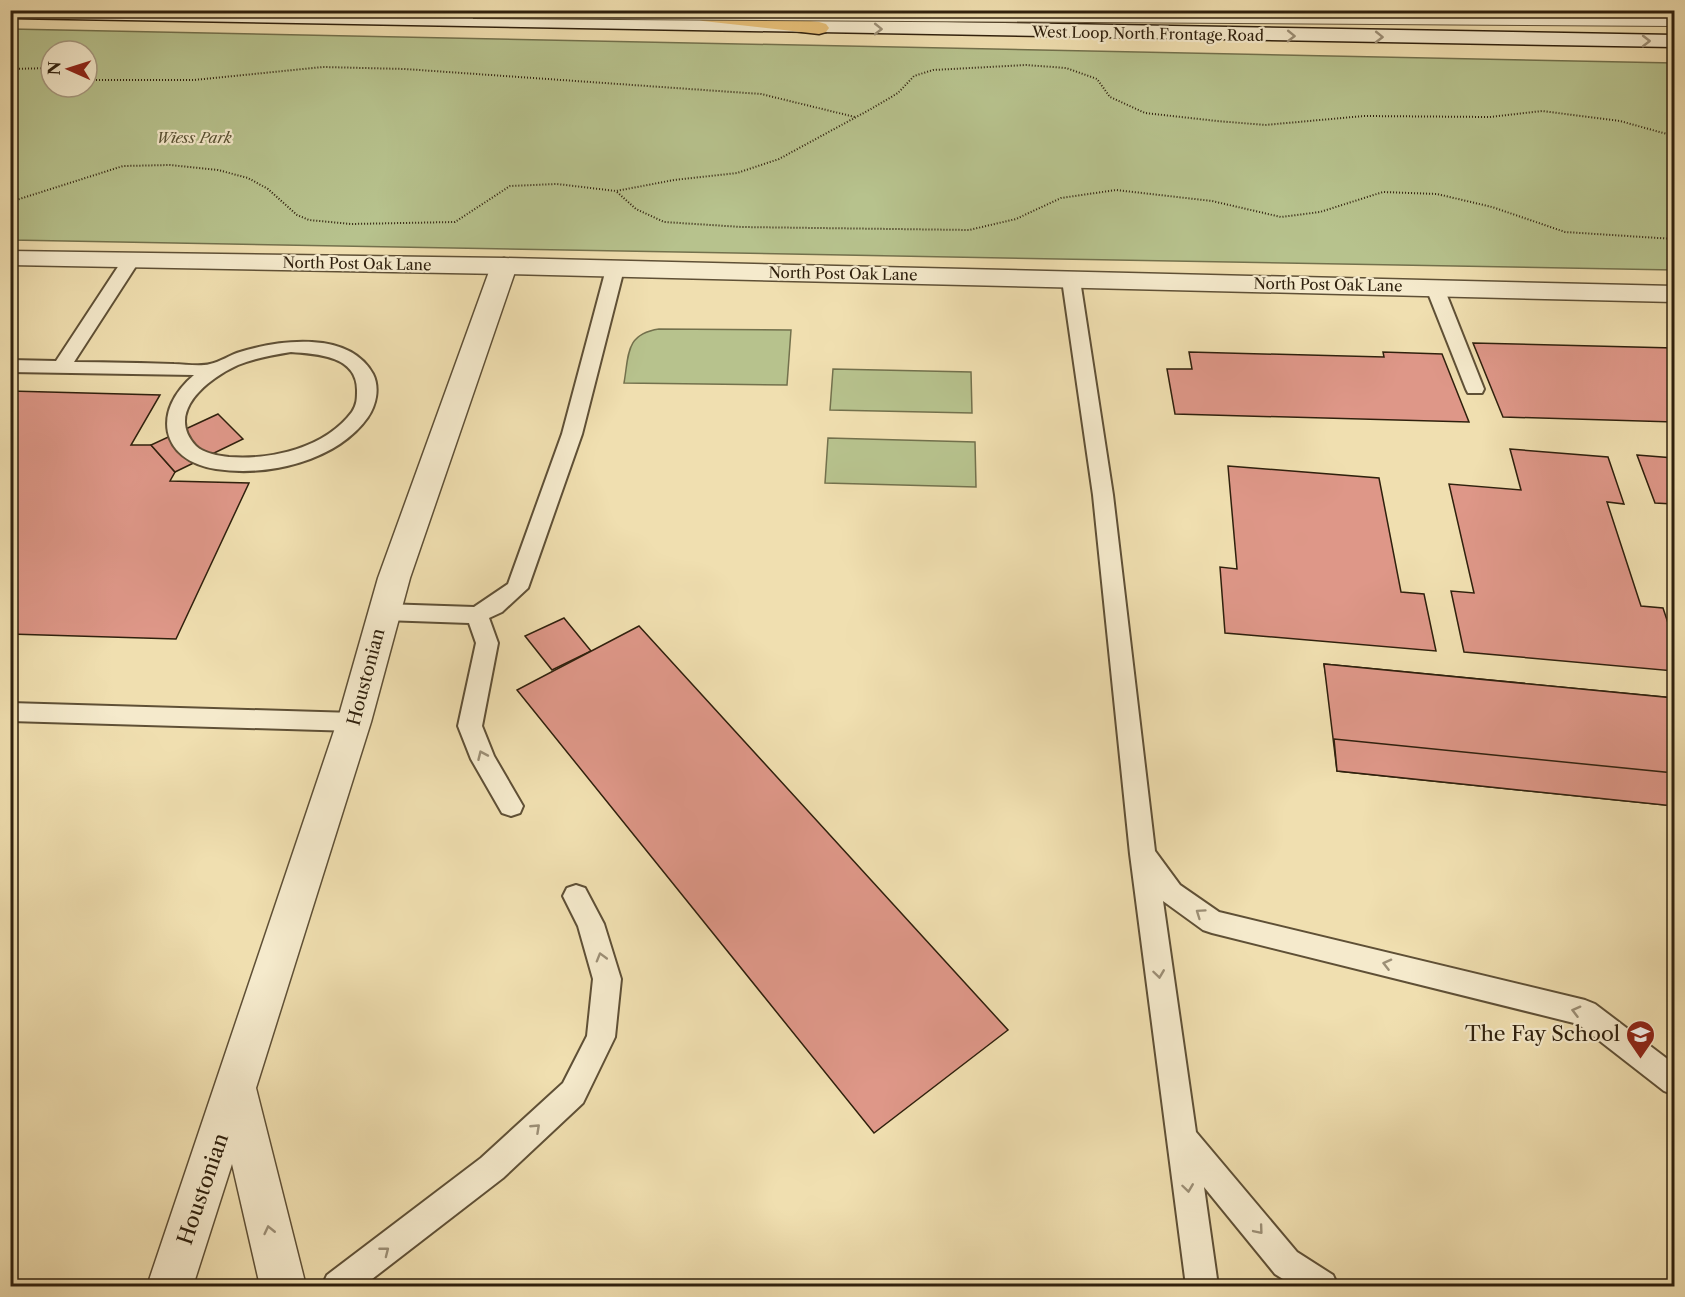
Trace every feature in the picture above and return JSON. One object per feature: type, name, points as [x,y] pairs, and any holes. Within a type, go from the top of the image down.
[{"type":"highway","points":[[669,10],[819,28]]},
{"type":"street","points":[[1545,40],[1630,23],[1644,10]]},
{"type":"street","name":"West Loop North Frontage Road","points":[[10,12],[819,28],[1674,41]]},
{"type":"street","name":"North Post Oak Lane","points":[[10,258],[504,266],[1674,294]]},
{"type":"street","name":"Houstonian","points":[[170,1287],[354,722],[393,578],[504,266]]},
{"type":"street","name":"Houstonian","points":[[236,1090],[283,1287]]},
{"type":"lane","points":[[473,10],[1674,18]]},
{"type":"lane","points":[[61,367],[131,260]]},
{"type":"lane","points":[[384,612],[477,615],[494,606],[517,588],[572,434],[615,269]]},
{"type":"lane","points":[[1071,280],[1103,495],[1143,854],[1202,1287]]},
{"type":"lane","points":[[1435,288],[1476,389]]},
{"type":"lane","points":[[10,366],[212,370],[237,358],[263,350],[291,347],[317,348],[340,355],[357,365],[366,379],[368,396],[361,414],[347,431],[324,446],[297,457],[266,464],[237,465],[211,461],[190,451],[178,437],[174,420],[179,403],[192,385],[212,370]]},
{"type":"lane","points":[[477,615],[487,644],[470,726],[483,759],[511,806]]},
{"type":"lane","points":[[10,712],[354,722]]},
{"type":"lane","points":[[1143,854],[1170,893],[1212,921],[1585,1012],[1674,1081]]},
{"type":"lane","points":[[338,1287],[492,1168],[573,1093],[601,1037],[607,979],[591,924],[576,896]]},
{"type":"lane","points":[[1181,1137],[1286,1263],[1322,1287]]},
{"type":"path","points":[[10,202],[109,170],[136,164],[218,170],[248,178],[268,189],[297,215],[309,220],[351,224],[455,222],[510,186],[557,184],[616,191],[674,180],[737,173],[779,159],[898,93],[915,76],[933,70],[1026,65],[1066,68],[1097,79],[1110,97],[1145,113],[1217,121],[1265,125],[1364,116],[1490,117],[1542,111],[1620,121],[1674,135]]},
{"type":"path","points":[[10,69],[39,68]]},
{"type":"path","points":[[99,80],[194,80],[323,68],[405,69],[761,94],[855,117]]},
{"type":"path","points":[[616,191],[636,209],[663,222],[742,227],[969,230],[1016,219],[1061,198],[1116,190],[1212,201],[1281,217],[1320,212],[1383,192],[1437,194],[1492,207],[1564,232],[1674,239]]},
{"type":"green space","name":"Wiess Park","points":[[11,29],[1674,63],[1674,270],[11,240]]},
{"type":"green space","points":[[659,329],[791,330],[787,385],[624,383],[628,355],[634,341],[648,332]]},
{"type":"green space","points":[[833,369],[971,372],[972,413],[830,410]]},
{"type":"green space","points":[[828,438],[975,442],[976,487],[825,483]]},
{"type":"building","points":[[1473,343],[1674,348],[1674,422],[1503,417]]},
{"type":"building","points":[[1189,352],[1384,357],[1383,352],[1442,354],[1469,422],[1175,414],[1167,369],[1192,369]]},
{"type":"building","points":[[10,391],[160,395],[131,445],[151,445],[175,472],[170,481],[249,483],[176,639],[10,634]]},
{"type":"building","points":[[218,414],[243,439],[175,472],[151,445]]},
{"type":"building","points":[[1510,449],[1608,457],[1624,504],[1607,502],[1641,606],[1663,608],[1674,641],[1674,671],[1464,652],[1451,591],[1474,593],[1449,484],[1521,490]]},
{"type":"building","points":[[1637,455],[1674,458],[1674,508],[1673,504],[1655,503]]},
{"type":"building","points":[[1228,466],[1379,478],[1401,592],[1424,594],[1436,651],[1225,633],[1220,567],[1237,569]]},
{"type":"building","points":[[564,618],[591,651],[552,670],[525,636]]},
{"type":"building","points":[[639,626],[1008,1030],[874,1133],[517,690]]},
{"type":"building","points":[[1324,664],[1674,698],[1674,727],[1329,694]]},
{"type":"building","points":[[1324,664],[1674,698],[1674,806],[1337,771]]},
{"type":"building","points":[[1334,739],[1674,773],[1674,806],[1337,771]]},
{"type":"place","name":"The Fay School","points":[[1641,1060]]}]
